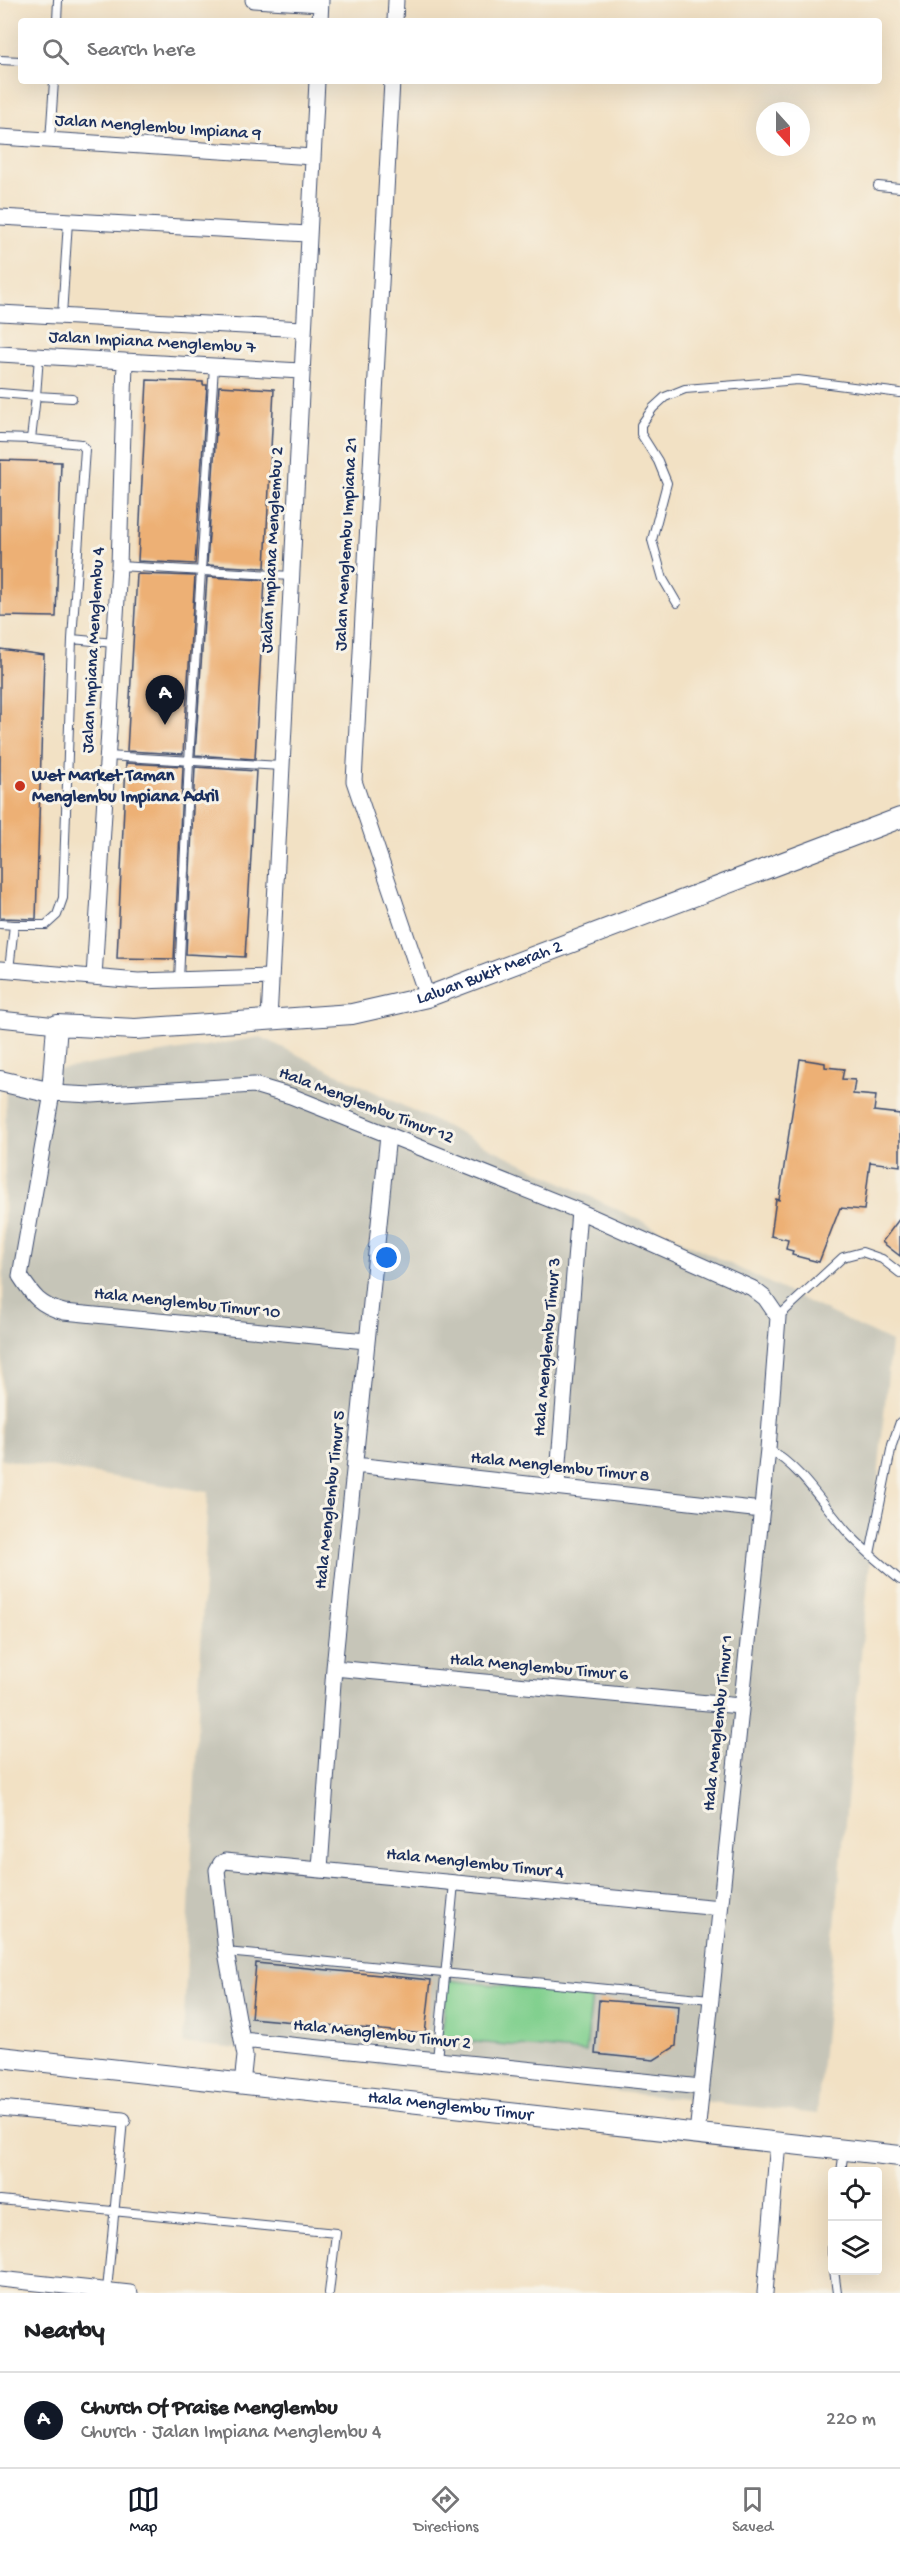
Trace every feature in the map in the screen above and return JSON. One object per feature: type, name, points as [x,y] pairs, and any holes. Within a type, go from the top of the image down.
[{"type":"street","points":[[253,0],[321,2],[320,18]]},
{"type":"street","points":[[395,18],[396,0]]},
{"type":"street","name":"Jalan Impiana Menglembu 2","points":[[268,1020],[317,84]]},
{"type":"street","name":"Jalan Menglembu Impiana 21","points":[[392,84],[354,781],[427,998]]},
{"type":"street","name":"Jalan Menglembu Impiana 9","points":[[0,137],[313,157]]},
{"type":"street","points":[[0,218],[308,234]]},
{"type":"street","points":[[0,313],[303,329]]},
{"type":"street","name":"Jalan Impiana Menglembu 7","points":[[0,354],[301,371]]},
{"type":"street","name":"Jalan Impiana Menglembu 4","points":[[94,977],[119,566],[125,361]]},
{"type":"street","name":"Laluan Bukit Merah 2","points":[[57,1025],[135,1029],[352,1014],[427,998],[900,818]]},
{"type":"street","points":[[5,970],[138,981],[271,977]]},
{"type":"street","points":[[0,1019],[57,1025],[52,1093],[0,1082]]},
{"type":"street","name":"Hala Menglembu Timur 12","points":[[52,1093],[92,1095],[254,1085],[291,1096],[579,1211],[752,1287],[765,1298],[778,1317]]},
{"type":"street","name":"Hala Menglembu Timur 10","points":[[52,1093],[20,1276],[34,1297],[49,1308],[64,1312],[366,1341]]},
{"type":"street","name":"Hala Menglembu Timur 5","points":[[320,1869],[334,1668],[388,1135]]},
{"type":"street","name":"Hala Menglembu Timur 3","points":[[557,1487],[579,1211]]},
{"type":"street","name":"Hala Menglembu Timur 1","points":[[697,2134],[762,1510],[778,1317]]},
{"type":"street","name":"Hala Menglembu Timur 8","points":[[355,1465],[762,1510]]},
{"type":"street","name":"Hala Menglembu Timur 6","points":[[334,1668],[740,1706]]},
{"type":"street","name":"Hala Menglembu Timur 4","points":[[226,1952],[218,1870],[220,1863],[225,1861],[720,1908]]},
{"type":"street","points":[[226,1952],[245,2056],[242,2084]]},
{"type":"street","name":"Hala Menglembu Timur 2","points":[[242,2040],[701,2087]]},
{"type":"street","name":"Hala Menglembu Timur","points":[[0,2057],[900,2156]]},
{"type":"street","points":[[0,2108],[123,2120]]},
{"type":"street","points":[[765,2293],[778,2142]]},
{"type":"street","points":[[0,2278],[130,2293]]},
{"type":"lane","points":[[57,18],[58,0]]},
{"type":"lane","points":[[0,60],[18,61]]},
{"type":"lane","points":[[50,141],[54,84]]},
{"type":"lane","points":[[878,186],[900,188]]},
{"type":"lane","points":[[62,316],[68,221]]},
{"type":"lane","points":[[31,440],[39,356]]},
{"type":"lane","points":[[179,980],[189,761],[214,366]]},
{"type":"lane","points":[[677,603],[663,579],[652,540],[667,483],[658,461],[641,434],[641,425],[653,408],[665,398],[685,389],[798,380],[900,393]]},
{"type":"lane","points":[[0,393],[72,398]]},
{"type":"lane","points":[[0,438],[81,444],[85,449],[72,639],[63,898],[57,915],[46,925],[0,924]]},
{"type":"lane","points":[[119,566],[291,576]]},
{"type":"lane","points":[[72,639],[114,644]]},
{"type":"lane","points":[[107,756],[281,766]]},
{"type":"lane","points":[[5,970],[14,925]]},
{"type":"lane","points":[[778,1317],[843,1257],[862,1252],[882,1259],[900,1273]]},
{"type":"lane","points":[[870,1554],[892,1445],[900,1422]]},
{"type":"lane","points":[[768,1449],[783,1457],[849,1534],[900,1580]]},
{"type":"lane","points":[[437,2060],[454,1881]]},
{"type":"lane","points":[[226,1952],[710,1999]]},
{"type":"lane","points":[[107,2290],[123,2120]]},
{"type":"lane","points":[[842,2167],[844,2149]]},
{"type":"lane","points":[[0,2200],[336,2233],[329,2293]]},
{"type":"lane","points":[[835,2275],[837,2293]]},
{"type":"shaded area","points":[[261,1037],[891,1342],[817,2114],[183,2043],[208,1492],[1,1459],[6,1078]]},
{"type":"green space","points":[[447,1980],[592,1995],[586,2052],[442,2039]]},
{"type":"building","points":[[147,380],[203,382],[203,385],[207,385],[195,564],[138,561]]},
{"type":"building","points":[[219,386],[274,389],[265,568],[207,565]]},
{"type":"building","points":[[0,460],[61,462],[56,617],[0,616]]},
{"type":"building","points":[[137,574],[195,576],[183,754],[127,751]]},
{"type":"building","points":[[207,577],[265,580],[255,759],[195,755]]},
{"type":"building","name":"Wet Market Taman Menglembu Impiana Adril","points":[[0,649],[44,655],[36,919],[0,918]]},
{"type":"building","points":[[126,763],[183,766],[174,959],[117,958]]},
{"type":"building","points":[[195,767],[256,771],[245,957],[186,954]]},
{"type":"building","points":[[800,1059],[825,1063],[825,1067],[844,1069],[842,1079],[855,1080],[853,1094],[876,1096],[874,1111],[900,1114],[900,1166],[870,1162],[864,1210],[840,1208],[819,1262],[792,1255],[793,1251],[786,1249],[788,1240],[771,1236],[776,1199],[779,1200]]},
{"type":"building","points":[[900,1218],[900,1256],[882,1242]]},
{"type":"building","points":[[256,1963],[431,1980],[425,2034],[251,2018]]},
{"type":"building","points":[[599,2000],[679,2006],[676,2046],[654,2060],[595,2054]]},
{"type":"place","name":"Church Of Praise Menglembu","points":[[165,725]]},
{"type":"place","name":"Wet Market Taman Menglembu Impiana Adril","points":[[20,786]]}]
